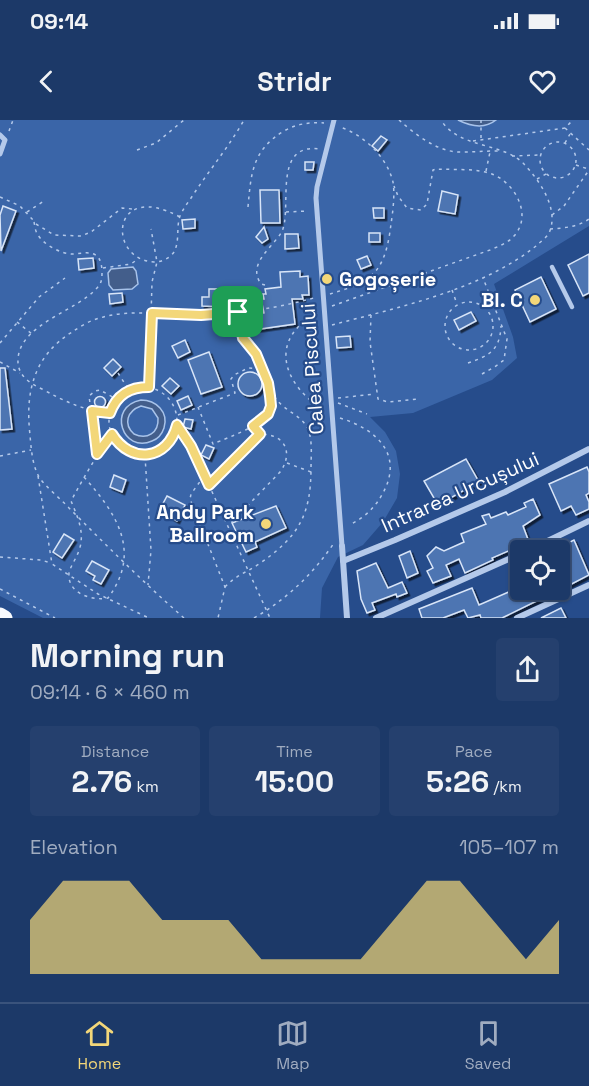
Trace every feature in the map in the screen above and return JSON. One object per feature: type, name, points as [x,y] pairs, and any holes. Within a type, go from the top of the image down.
[{"type":"main road","points":[[0,615],[5,618]]},
{"type":"street","name":"Calea Piscului","points":[[333,122],[316,192],[347,618]]},
{"type":"street","points":[[0,135],[5,140],[0,154]]},
{"type":"street","name":"Intrarea Urcușului","points":[[343,561],[435,524],[505,492],[589,449]]},
{"type":"street","points":[[550,540],[589,521]]},
{"type":"street","points":[[376,618],[510,558]]},
{"type":"street","points":[[517,618],[589,585]]},
{"type":"lane","points":[[552,267],[572,307]]},
{"type":"path","points":[[5,140],[13,120]]},
{"type":"path","points":[[137,150],[156,143],[184,120]]},
{"type":"path","points":[[240,120],[240,127]]},
{"type":"path","points":[[134,209],[127,216],[123,226],[126,248],[140,258],[157,262],[168,258],[174,253],[180,216],[244,120]]},
{"type":"path","points":[[399,120],[429,143],[448,151],[502,152]]},
{"type":"path","points":[[326,327],[452,289],[483,277],[527,252],[548,236],[551,216],[549,202],[537,179],[522,161],[455,135],[445,127],[441,120]]},
{"type":"path","points":[[480,120],[481,139]]},
{"type":"path","points":[[471,141],[565,128],[573,120]]},
{"type":"path","points":[[248,207],[255,162],[263,147],[292,126],[333,122],[358,135],[379,155],[386,165],[398,195],[407,208],[421,210],[427,204],[433,171],[436,169],[485,172],[503,179],[516,193],[521,214],[519,228],[507,243],[455,264],[324,309],[298,325],[289,338],[286,354],[288,371],[294,384],[310,400],[332,416],[358,425],[379,439],[387,450],[390,476],[376,504],[363,518],[341,528],[335,540],[308,576],[268,610],[254,618]]},
{"type":"path","points":[[565,128],[589,150]]},
{"type":"path","points":[[565,143],[570,134]]},
{"type":"path","points":[[553,142],[565,143],[574,150],[575,165],[572,171],[557,178],[547,174],[541,165],[541,155],[543,149],[553,142]]},
{"type":"path","points":[[265,285],[261,284],[257,276],[258,263],[282,232],[286,178],[295,157],[303,150],[314,148],[326,150]]},
{"type":"path","points":[[485,172],[490,151]]},
{"type":"path","points":[[510,156],[541,155]]},
{"type":"path","points":[[551,216],[564,206],[589,170],[575,165]]},
{"type":"path","points":[[537,179],[547,174]]},
{"type":"path","points":[[52,564],[28,423],[32,384],[42,359],[51,348],[79,327],[100,318],[152,313],[201,315],[270,308],[323,296],[360,283],[374,273],[381,262],[390,237],[393,183]]},
{"type":"path","points":[[0,197],[20,206],[43,230],[54,236],[81,236],[122,208],[134,209],[153,205],[180,216]]},
{"type":"path","points":[[26,212],[44,201]]},
{"type":"path","points":[[285,212],[317,211]]},
{"type":"path","points":[[550,229],[568,227],[589,219]]},
{"type":"path","points":[[21,374],[18,363],[20,349],[33,334],[53,317],[95,290],[101,283],[102,268],[92,253],[63,252],[45,243],[37,235],[34,222]]},
{"type":"path","points":[[149,387],[152,282],[157,262],[152,229]]},
{"type":"path","points":[[102,268],[131,264],[140,258]]},
{"type":"path","points":[[482,374],[504,360],[507,339],[483,277]]},
{"type":"path","points":[[0,343],[39,297],[65,278]]},
{"type":"path","points":[[452,289],[457,304]]},
{"type":"path","points":[[474,302],[481,305],[492,317],[492,334],[482,347],[467,351],[452,345],[447,338],[444,323],[451,309],[457,304],[474,302]]},
{"type":"path","points":[[218,618],[225,587],[232,579],[280,548],[293,535],[307,509],[311,472],[311,441],[308,429],[302,420],[274,397],[256,354],[243,338],[238,312]]},
{"type":"path","points":[[371,314],[370,342],[376,393],[381,401],[418,399]]},
{"type":"path","points":[[16,322],[33,334]]},
{"type":"path","points":[[468,363],[489,356],[501,337],[501,322]]},
{"type":"path","points":[[0,362],[21,374],[32,384],[64,401],[92,411],[110,413]]},
{"type":"path","points":[[177,415],[235,393],[231,379],[234,375],[248,368],[261,369]]},
{"type":"path","points":[[118,373],[129,390]]},
{"type":"path","points":[[198,407],[213,444],[253,426],[268,414],[271,406],[268,383]]},
{"type":"path","points":[[149,387],[159,390],[174,405],[177,425],[170,442],[154,453],[135,454],[125,450],[117,443],[109,424],[110,413],[117,399],[129,390],[149,387]]},
{"type":"path","points":[[97,454],[89,396],[95,390],[100,390],[117,399]]},
{"type":"path","points":[[331,400],[376,393]]},
{"type":"path","points":[[331,400],[367,414]]},
{"type":"path","points":[[177,425],[191,446],[270,618]]},
{"type":"path","points":[[228,526],[286,463],[285,446],[277,436],[260,434],[253,426]]},
{"type":"path","points":[[84,477],[116,519],[122,538],[124,562],[117,586],[108,598],[99,600],[83,596],[71,583],[69,573],[76,561],[81,543],[77,515],[71,501],[84,477],[97,454],[112,434]]},
{"type":"path","points":[[209,485],[260,434]]},
{"type":"path","points":[[0,456],[31,450]]},
{"type":"path","points":[[145,455],[152,550],[148,586]]},
{"type":"path","points":[[286,463],[311,472]]},
{"type":"path","points":[[38,476],[148,586],[184,618]]},
{"type":"path","points":[[205,476],[191,494],[190,499],[225,587]]},
{"type":"path","points":[[0,557],[41,560],[52,564],[98,594],[149,618]]},
{"type":"path","points":[[0,589],[55,618]]},
{"type":"shaded area","points":[[0,120],[589,120],[589,226],[494,284],[513,337],[517,358],[492,380],[413,413],[370,417],[385,432],[396,451],[400,474],[397,498],[383,522],[363,545],[338,557],[322,588],[320,618],[43,618],[0,596]]},
{"type":"shaded area","points":[[458,120],[496,120],[487,125],[477,126]]},
{"type":"shaded area","points":[[133,267],[138,284],[132,289],[113,290],[109,285],[108,273],[111,269]]},
{"type":"shaded area","points":[[141,400],[152,402],[160,408],[165,422],[158,438],[142,443],[133,441],[127,436],[122,428],[121,419],[130,404]],"holes":[[[141,406],[152,409],[158,418],[154,431],[148,436],[134,434],[128,426],[128,418],[132,411]]]},
{"type":"building","points":[[381,136],[387,140],[378,151],[372,146]]},
{"type":"building","points":[[305,162],[314,162],[313,170],[305,170]]},
{"type":"building","points":[[260,190],[279,190],[280,223],[261,223]]},
{"type":"building","points":[[442,191],[458,195],[455,214],[438,211]]},
{"type":"building","points":[[3,206],[16,211],[1,251],[0,215]]},
{"type":"building","points":[[373,208],[384,208],[384,218],[374,218]]},
{"type":"building","points":[[195,219],[195,228],[183,229],[182,220]]},
{"type":"building","points":[[264,227],[268,239],[262,243],[256,237]]},
{"type":"building","points":[[369,233],[380,233],[380,242],[369,242]]},
{"type":"building","points":[[285,234],[298,234],[299,248],[285,249]]},
{"type":"building","points":[[589,254],[589,293],[583,296],[568,265]]},
{"type":"building","points":[[367,256],[371,265],[361,269],[357,260]]},
{"type":"building","points":[[93,258],[94,268],[79,270],[78,259]]},
{"type":"building","points":[[300,271],[300,277],[308,276],[309,295],[302,295],[303,299],[292,299],[295,324],[246,331],[244,316],[264,313],[261,299],[264,299],[263,294],[266,294],[265,289],[281,287],[280,272]]},
{"type":"building","name":"Bl. C","points":[[541,277],[556,309],[530,322],[515,290]]},
{"type":"building","points":[[209,289],[224,289],[225,307],[202,306],[202,297],[209,297]]},
{"type":"building","points":[[122,293],[123,302],[110,304],[109,294]]},
{"type":"building","points":[[471,312],[476,321],[459,330],[454,320]]},
{"type":"building","points":[[350,336],[351,347],[337,348],[336,337]]},
{"type":"building","points":[[185,340],[190,352],[178,358],[172,346]]},
{"type":"building","points":[[209,352],[222,387],[201,394],[188,360]]},
{"type":"building","points":[[113,359],[121,367],[112,376],[104,368]]},
{"type":"building","points":[[0,368],[5,368],[12,429],[0,430]]},
{"type":"building","points":[[250,372],[259,375],[262,384],[259,393],[250,396],[241,393],[238,384],[241,375]]},
{"type":"building","points":[[170,378],[179,386],[171,394],[162,386]]},
{"type":"building","points":[[100,396],[106,402],[100,408],[94,402]]},
{"type":"building","points":[[188,396],[192,405],[181,410],[177,401]]},
{"type":"building","points":[[185,419],[193,420],[191,429],[183,427]]},
{"type":"building","points":[[206,445],[214,448],[209,459],[201,455]]},
{"type":"building","points":[[466,459],[479,482],[438,505],[424,481]]},
{"type":"building","points":[[587,467],[589,493],[586,495],[589,509],[576,515],[571,506],[561,511],[549,484]]},
{"type":"building","points":[[114,475],[126,480],[122,492],[110,487]]},
{"type":"building","points":[[167,496],[185,505],[177,521],[159,511]]},
{"type":"building","points":[[533,499],[540,515],[523,526],[528,540],[510,540],[510,550],[465,573],[459,559],[446,565],[451,576],[433,583],[427,571],[433,568],[427,556],[436,547],[444,551],[464,542],[461,534],[486,524],[482,516],[489,514],[491,518],[506,512],[508,515],[526,507],[524,503]]},
{"type":"building","name":"Andy Park Ballroom","points":[[276,506],[286,528],[255,542],[257,547],[246,552],[232,523]]},
{"type":"building","points":[[64,534],[74,540],[62,558],[53,552]]},
{"type":"building","points":[[574,540],[589,575],[570,585],[570,542]]},
{"type":"building","points":[[410,551],[418,573],[407,578],[399,556]]},
{"type":"building","points":[[92,561],[109,570],[101,584],[93,580],[95,576],[86,571]]},
{"type":"building","points":[[376,563],[388,588],[402,582],[407,593],[397,597],[396,594],[372,603],[375,610],[367,613],[361,599],[357,571]]},
{"type":"building","points":[[472,588],[479,605],[510,591],[510,600],[539,600],[502,618],[481,618],[480,615],[468,618],[464,610],[443,618],[422,618],[419,609]]},
{"type":"building","points":[[561,608],[566,618],[541,618]]},
{"type":"place","name":"Gogoșerie","points":[[327,279]]},
{"type":"place","name":"Bl. C","points":[[535,300]]},
{"type":"place","name":"Andy Park Ballroom","points":[[266,524]]},
{"type":"route","points":[[238,312],[243,338],[256,354],[268,383],[271,406],[268,414],[253,426],[260,434],[209,485],[191,446],[177,425],[170,442],[163,449],[154,453],[135,454],[125,450],[112,434],[97,454],[92,411],[110,413],[122,394],[138,387],[149,387],[152,313],[201,315],[238,312]]}]
